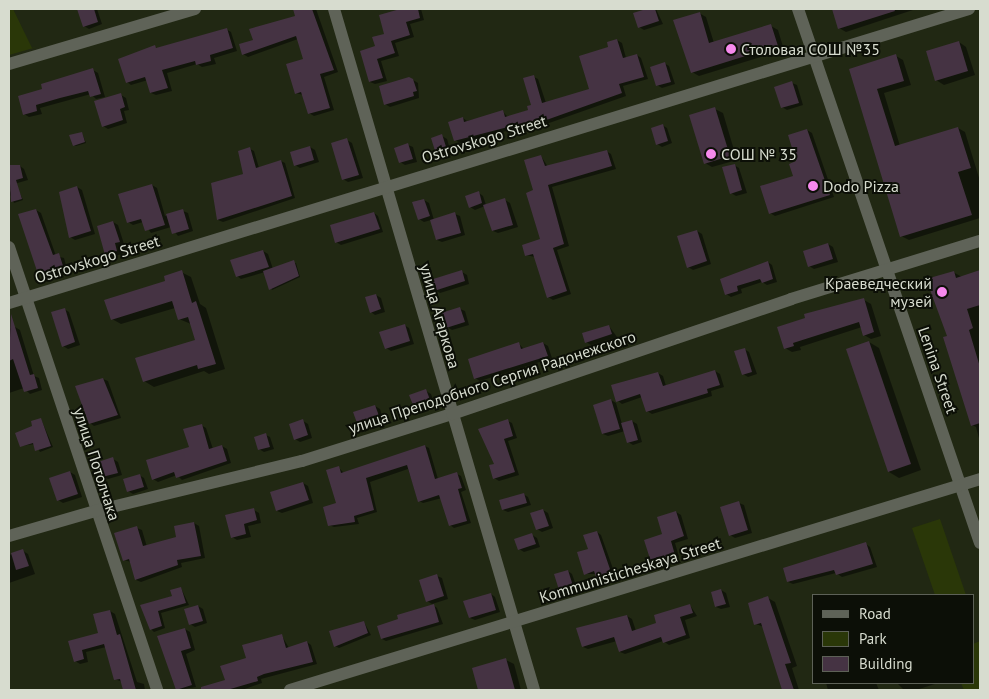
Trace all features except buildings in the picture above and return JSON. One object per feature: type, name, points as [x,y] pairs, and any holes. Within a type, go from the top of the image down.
[{"type":"street","points":[[9,64],[195,9]]},
{"type":"street","name":"улица Агаркова","points":[[334,9],[534,690]]},
{"type":"street","name":"Lenina Street","points":[[798,9],[980,543]]},
{"type":"street","name":"Ostrovskogo Street","points":[[9,303],[385,186],[970,9]]},
{"type":"street","name":"улица Преподобного Сергия Радонежского","points":[[9,536],[95,511],[302,461],[452,414],[886,270],[980,241]]},
{"type":"street","name":"улица Потолчака","points":[[9,248],[156,690]]},
{"type":"street","name":"Kommunisticheskaya Street","points":[[290,690],[980,479]]},
{"type":"green space","points":[[9,9],[13,9],[32,48],[37,47],[9,55]]},
{"type":"green space","points":[[940,519],[966,594],[935,594],[912,528]]},
{"type":"green space","points":[[980,641],[980,690],[964,690],[961,684],[974,684],[974,644]]},
{"type":"place","name":"Столовая СОШ №35","points":[[731,49]]},
{"type":"place","name":"СОШ № 35","points":[[711,154]]},
{"type":"place","name":"Dodo Pizza","points":[[813,186]]},
{"type":"place","name":"Краеведческий музей","points":[[942,292]]}]
